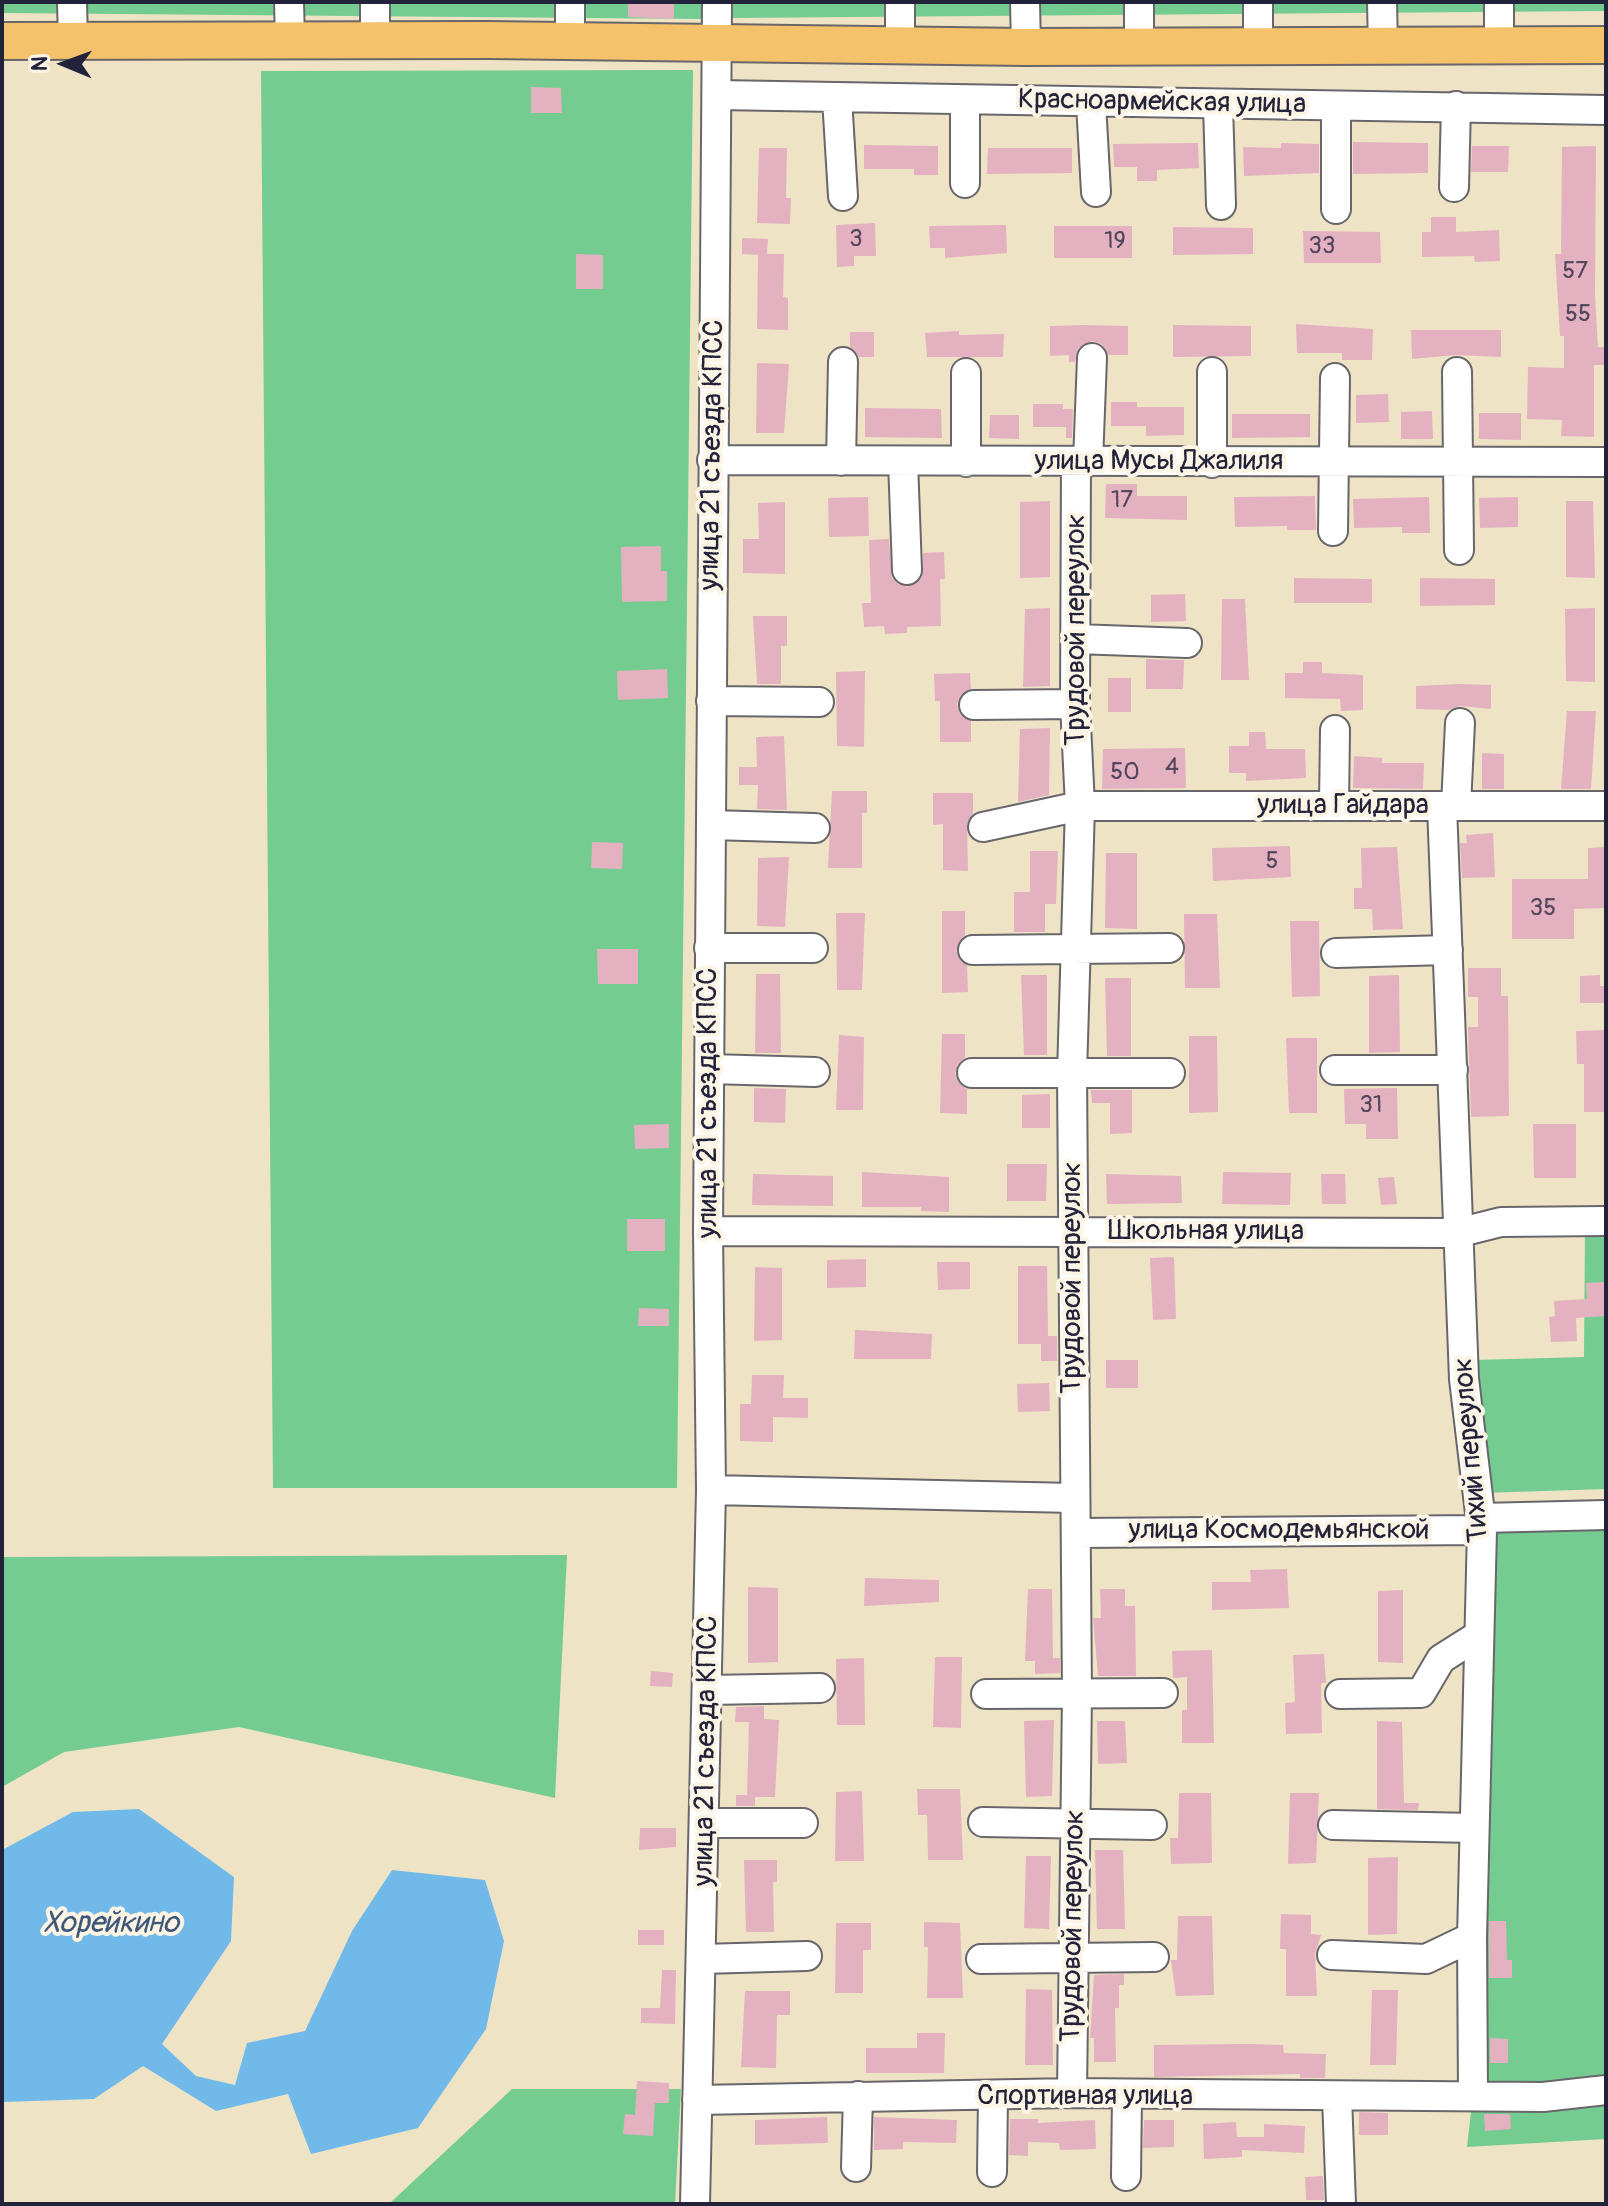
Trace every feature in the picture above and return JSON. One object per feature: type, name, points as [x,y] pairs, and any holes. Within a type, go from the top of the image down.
[{"type":"main road","points":[[2,41],[570,41],[1026,47],[1606,45]]},
{"type":"street","points":[[72,2],[73,41]]},
{"type":"street","points":[[289,2],[290,40]]},
{"type":"street","points":[[375,2],[375,40]]},
{"type":"street","points":[[570,2],[570,41]]},
{"type":"street","name":"улица 21 съезда КПСС","points":[[695,2204],[711,1490],[709,948],[717,2]]},
{"type":"street","points":[[900,2],[900,46]]},
{"type":"street","points":[[1025,2],[1026,47]]},
{"type":"street","points":[[1139,2],[1139,46]]},
{"type":"street","points":[[1258,2],[1258,47]]},
{"type":"street","points":[[1382,2],[1383,46]]},
{"type":"street","points":[[1499,2],[1499,46]]},
{"type":"street","name":"Красноармейская улица","points":[[718,95],[1606,110]]},
{"type":"street","points":[[837,98],[843,196]]},
{"type":"street","points":[[965,100],[965,183]]},
{"type":"street","points":[[1091,103],[1096,192]]},
{"type":"street","points":[[1218,105],[1221,205]]},
{"type":"street","points":[[1336,106],[1336,209]]},
{"type":"street","points":[[1454,187],[1456,106]]},
{"type":"street","name":"Трудовой переулок","points":[[1072,2093],[1077,1533],[1074,1498],[1072,1074],[1073,949],[1080,806],[1075,704],[1082,462],[1092,358]]},
{"type":"street","points":[[841,461],[843,362]]},
{"type":"street","points":[[1212,372],[1212,463]]},
{"type":"street","points":[[1457,372],[1459,550]]},
{"type":"street","points":[[966,373],[966,462]]},
{"type":"street","points":[[1333,531],[1335,378]]},
{"type":"street","name":"улица Мусы Джалиля","points":[[712,460],[1606,462]]},
{"type":"street","points":[[903,461],[907,570]]},
{"type":"street","points":[[1076,639],[1187,643]]},
{"type":"street","points":[[711,701],[819,702]]},
{"type":"street","points":[[974,705],[1075,704]]},
{"type":"street","name":"Тихий переулок","points":[[1460,723],[1449,806],[1448,950],[1464,1379],[1481,1524],[1472,1937],[1473,2094]]},
{"type":"street","points":[[1334,806],[1335,730]]},
{"type":"street","name":"улица Гайдара","points":[[983,827],[1080,806],[1606,806]]},
{"type":"street","points":[[711,825],[815,828]]},
{"type":"street","points":[[709,948],[813,948]]},
{"type":"street","points":[[973,950],[1169,948]]},
{"type":"street","points":[[1336,953],[1448,950]]},
{"type":"street","points":[[710,1069],[815,1072]]},
{"type":"street","points":[[1335,1070],[1453,1070]]},
{"type":"street","points":[[972,1073],[1170,1073]]},
{"type":"street","points":[[1501,1222],[1532,1207],[1606,1202]]},
{"type":"street","name":"Школьная улица","points":[[708,1231],[1457,1233],[1501,1222],[1606,1221]]},
{"type":"street","points":[[711,1490],[1074,1498]]},
{"type":"street","name":"улица Космодемьянской","points":[[1077,1533],[1481,1524],[1606,1515]]},
{"type":"street","points":[[1340,1694],[1421,1693],[1441,1659],[1479,1635]]},
{"type":"street","points":[[708,1690],[820,1688]]},
{"type":"street","points":[[986,1694],[1163,1693]]},
{"type":"street","points":[[983,1822],[1152,1825]]},
{"type":"street","points":[[705,1823],[803,1823]]},
{"type":"street","points":[[1333,1825],[1474,1828]]},
{"type":"street","points":[[1332,1955],[1426,1959],[1472,1937]]},
{"type":"street","points":[[702,1959],[807,1956]]},
{"type":"street","points":[[981,1959],[1074,1961],[1154,1957]]},
{"type":"street","name":"Спортивная улица","points":[[697,2100],[993,2097],[1072,2093],[1127,2096],[1473,2094],[1543,2097],[1606,2090]]},
{"type":"street","points":[[856,2167],[858,2096]]},
{"type":"street","points":[[1126,2176],[1127,2096]]},
{"type":"street","points":[[992,2172],[993,2097]]},
{"type":"street","points":[[1337,2097],[1341,2204]]},
{"type":"green space","points":[[2,2],[702,2],[702,19],[2,13]]},
{"type":"green space","points":[[730,2],[1606,2],[1606,11],[731,18]]},
{"type":"green space","points":[[693,70],[677,1488],[273,1488],[261,71]]},
{"type":"green space","points":[[1585,1228],[1606,1228],[1606,1489],[1482,1493],[1474,1360],[1584,1357]]},
{"type":"green space","points":[[1606,1515],[1606,2139],[1467,2147],[1473,2094],[1482,1530]]},
{"type":"green space","points":[[567,1555],[555,1798],[239,1727],[64,1752],[2,1787],[2,1557]]},
{"type":"green space","points":[[512,2089],[681,2089],[675,2204],[389,2204]]},
{"type":"water","name":"Хорейкино","points":[[139,1809],[234,1877],[231,1941],[162,2044],[196,2076],[235,2085],[247,2043],[305,2031],[352,1931],[392,1870],[485,1880],[504,1941],[486,2029],[418,2128],[311,2154],[288,2094],[216,2111],[143,2066],[94,2099],[2,2102],[2,1850],[73,1812]]},
{"type":"building","points":[[628,2],[674,2],[674,19],[628,17]]},
{"type":"building","points":[[531,87],[561,88],[562,113],[531,113]]},
{"type":"building","points":[[1353,142],[1428,143],[1428,173],[1353,174]]},
{"type":"building","points":[[1198,143],[1199,168],[1157,170],[1157,181],[1137,181],[1137,167],[1114,167],[1113,144]]},
{"type":"building","points":[[1281,143],[1319,144],[1319,173],[1244,176],[1243,147],[1281,148]]},
{"type":"building","points":[[864,145],[938,146],[938,175],[914,175],[914,169],[864,169]]},
{"type":"building","points":[[1472,146],[1509,146],[1508,172],[1471,172]]},
{"type":"building","points":[[1596,146],[1595,295],[1598,347],[1606,347],[1606,365],[1594,365],[1594,437],[1561,436],[1562,420],[1527,419],[1528,367],[1564,368],[1564,336],[1560,336],[1555,254],[1561,254],[1562,147]]},
{"type":"building","points":[[759,148],[787,148],[786,198],[791,198],[790,224],[757,223]]},
{"type":"building","points":[[988,148],[1072,148],[1072,173],[987,174]]},
{"type":"building","points":[[1431,217],[1456,217],[1456,232],[1499,230],[1500,261],[1475,262],[1474,256],[1422,257],[1422,232],[1431,232]]},
{"type":"building","points":[[875,223],[876,256],[854,256],[854,266],[837,267],[836,225]]},
{"type":"building","points":[[1006,225],[1007,253],[945,258],[945,248],[930,248],[929,226]]},
{"type":"building","points":[[1054,226],[1132,226],[1132,258],[1054,258]]},
{"type":"building","points":[[1173,227],[1253,228],[1253,254],[1173,255]]},
{"type":"building","points":[[1303,231],[1380,232],[1381,263],[1304,263]]},
{"type":"building","points":[[742,238],[768,239],[767,254],[784,254],[783,297],[788,298],[788,330],[757,329],[758,255],[742,254]]},
{"type":"building","points":[[576,254],[603,255],[603,289],[576,289]]},
{"type":"building","points":[[1296,324],[1373,329],[1372,360],[1342,360],[1342,353],[1297,353]]},
{"type":"building","points":[[1173,325],[1251,326],[1251,356],[1173,357]]},
{"type":"building","points":[[1050,326],[1128,326],[1128,355],[1108,355],[1102,344],[1092,341],[1078,348],[1075,362],[1069,362],[1069,355],[1050,356]]},
{"type":"building","points":[[1411,330],[1501,330],[1501,357],[1456,355],[1412,359]]},
{"type":"building","points":[[959,331],[959,335],[1004,334],[1003,357],[927,357],[925,333]]},
{"type":"building","points":[[850,332],[874,332],[874,357],[859,357],[850,347]]},
{"type":"building","points":[[757,363],[789,364],[784,433],[756,433]]},
{"type":"building","points":[[1388,394],[1389,422],[1356,423],[1356,395]]},
{"type":"building","points":[[1111,402],[1137,402],[1137,407],[1184,407],[1184,435],[1146,436],[1146,426],[1111,426]]},
{"type":"building","points":[[1033,404],[1063,404],[1063,409],[1073,409],[1072,438],[1066,438],[1066,427],[1033,427]]},
{"type":"building","points":[[865,408],[941,409],[942,438],[865,437]]},
{"type":"building","points":[[1432,411],[1433,439],[1401,439],[1401,412]]},
{"type":"building","points":[[1479,413],[1521,413],[1521,440],[1479,439]]},
{"type":"building","points":[[1232,414],[1310,414],[1310,437],[1232,438]]},
{"type":"building","points":[[990,415],[1019,415],[1019,439],[989,438]]},
{"type":"building","points":[[1106,484],[1137,484],[1137,496],[1187,496],[1187,520],[1105,518]]},
{"type":"building","points":[[1315,496],[1316,530],[1287,530],[1287,526],[1235,527],[1234,497]]},
{"type":"building","points":[[868,497],[869,536],[829,537],[828,498]]},
{"type":"building","points":[[1429,497],[1430,533],[1402,533],[1402,527],[1354,528],[1353,499]]},
{"type":"building","points":[[1518,497],[1518,527],[1480,528],[1479,498]]},
{"type":"building","points":[[1050,501],[1050,577],[1020,578],[1020,502]]},
{"type":"building","points":[[1566,501],[1593,501],[1595,578],[1566,577]]},
{"type":"building","points":[[785,502],[785,574],[743,573],[743,539],[759,539],[758,503]]},
{"type":"building","points":[[889,539],[892,578],[907,587],[922,577],[923,553],[944,552],[945,579],[940,579],[941,626],[907,627],[907,633],[885,634],[884,626],[864,627],[862,603],[871,603],[869,540]]},
{"type":"building","points":[[661,546],[661,571],[667,571],[667,601],[622,602],[621,547]]},
{"type":"building","points":[[1294,578],[1372,579],[1372,603],[1294,603]]},
{"type":"building","points":[[1420,578],[1495,579],[1495,605],[1420,606]]},
{"type":"building","points":[[1185,594],[1186,621],[1151,622],[1151,595]]},
{"type":"building","points":[[1222,599],[1245,599],[1249,680],[1221,680]]},
{"type":"building","points":[[1050,608],[1050,686],[1023,687],[1025,609]]},
{"type":"building","points":[[1595,608],[1595,682],[1566,681],[1565,609]]},
{"type":"building","points":[[753,616],[787,616],[787,646],[781,646],[781,684],[757,684]]},
{"type":"building","points":[[1146,659],[1184,660],[1183,689],[1146,689]]},
{"type":"building","points":[[1303,662],[1322,662],[1322,673],[1363,675],[1363,710],[1341,711],[1340,699],[1285,698],[1285,673],[1303,673]]},
{"type":"building","points":[[667,669],[668,698],[618,700],[617,671]]},
{"type":"building","points":[[865,671],[864,747],[837,746],[836,672]]},
{"type":"building","points":[[970,673],[971,689],[960,696],[957,704],[960,714],[971,721],[971,742],[940,742],[940,701],[935,701],[934,674]]},
{"type":"building","points":[[1108,678],[1131,678],[1131,712],[1108,712]]},
{"type":"building","points":[[1491,685],[1491,709],[1460,706],[1448,710],[1416,709],[1416,686]]},
{"type":"building","points":[[1567,711],[1596,711],[1591,789],[1561,789]]},
{"type":"building","points":[[1050,728],[1049,795],[1018,802],[1020,729]]},
{"type":"building","points":[[1249,732],[1265,732],[1266,749],[1305,749],[1306,778],[1246,781],[1246,773],[1229,773],[1229,746],[1249,746]]},
{"type":"building","points":[[784,736],[787,810],[757,809],[758,785],[739,785],[739,767],[757,767],[756,737]]},
{"type":"building","points":[[1185,748],[1186,788],[1102,789],[1103,749]]},
{"type":"building","points":[[1482,753],[1504,754],[1504,789],[1482,789]]},
{"type":"building","points":[[1354,756],[1382,758],[1382,763],[1424,763],[1423,789],[1353,788]]},
{"type":"building","points":[[832,791],[867,791],[867,813],[862,813],[862,868],[828,868]]},
{"type":"building","points":[[933,793],[973,793],[973,813],[967,823],[968,871],[943,870],[943,824],[933,825]]},
{"type":"building","points":[[1493,833],[1495,877],[1462,878],[1460,843],[1467,843],[1466,835]]},
{"type":"building","points":[[592,842],[623,843],[622,869],[591,868]]},
{"type":"building","points":[[1290,846],[1291,877],[1213,881],[1212,848]]},
{"type":"building","points":[[1397,847],[1403,929],[1373,930],[1372,909],[1354,909],[1354,888],[1362,888],[1361,848]]},
{"type":"building","points":[[1606,847],[1606,908],[1574,909],[1574,939],[1512,939],[1512,879],[1588,879],[1588,848]]},
{"type":"building","points":[[1030,851],[1058,851],[1056,904],[1045,904],[1045,932],[1014,932],[1014,892],[1030,892]]},
{"type":"building","points":[[1106,853],[1137,853],[1137,929],[1105,928]]},
{"type":"building","points":[[789,857],[785,927],[757,926],[758,858]]},
{"type":"building","points":[[942,911],[965,911],[965,935],[956,951],[967,965],[968,992],[942,993]]},
{"type":"building","points":[[836,913],[865,913],[862,990],[837,990]]},
{"type":"building","points":[[1184,914],[1217,914],[1220,988],[1185,988]]},
{"type":"building","points":[[1290,921],[1319,921],[1320,996],[1292,997]]},
{"type":"building","points":[[597,949],[638,949],[638,984],[598,984]]},
{"type":"building","points":[[1468,968],[1501,968],[1501,996],[1508,996],[1509,1116],[1471,1117],[1468,1027],[1478,1027],[1478,997],[1468,997]]},
{"type":"building","points":[[756,974],[780,974],[781,1053],[755,1053]]},
{"type":"building","points":[[1021,975],[1047,975],[1047,1055],[1024,1055]]},
{"type":"building","points":[[1399,975],[1400,1052],[1369,1053],[1369,976]]},
{"type":"building","points":[[1600,975],[1600,986],[1606,986],[1606,1003],[1580,1003],[1580,976]]},
{"type":"building","points":[[1105,978],[1131,978],[1131,1056],[1107,1056]]},
{"type":"building","points":[[1606,1030],[1606,1112],[1584,1112],[1584,1064],[1577,1064],[1576,1031]]},
{"type":"building","points":[[942,1034],[965,1034],[965,1058],[958,1064],[955,1074],[958,1082],[967,1089],[967,1114],[940,1113]]},
{"type":"building","points":[[839,1035],[864,1037],[863,1110],[836,1110]]},
{"type":"building","points":[[1189,1036],[1217,1036],[1218,1112],[1189,1113]]},
{"type":"building","points":[[1286,1038],[1317,1038],[1317,1113],[1289,1113]]},
{"type":"building","points":[[754,1088],[786,1089],[785,1123],[754,1122]]},
{"type":"building","points":[[1397,1088],[1398,1139],[1366,1139],[1366,1124],[1345,1124],[1344,1089]]},
{"type":"building","points":[[1091,1090],[1132,1090],[1132,1133],[1110,1134],[1110,1103],[1092,1103]]},
{"type":"building","points":[[1050,1094],[1050,1128],[1022,1128],[1022,1095]]},
{"type":"building","points":[[669,1124],[669,1148],[635,1149],[634,1125]]},
{"type":"building","points":[[1533,1124],[1576,1124],[1576,1178],[1534,1178]]},
{"type":"building","points":[[1007,1164],[1047,1164],[1046,1201],[1007,1201]]},
{"type":"building","points":[[862,1172],[949,1177],[949,1212],[921,1211],[921,1207],[862,1207]]},
{"type":"building","points":[[1223,1172],[1291,1173],[1290,1205],[1222,1204]]},
{"type":"building","points":[[753,1174],[833,1176],[833,1206],[752,1205]]},
{"type":"building","points":[[1106,1174],[1181,1176],[1182,1203],[1107,1204]]},
{"type":"building","points":[[1321,1174],[1345,1174],[1346,1204],[1322,1204]]},
{"type":"building","points":[[1394,1177],[1397,1204],[1381,1205],[1378,1178]]},
{"type":"building","points":[[627,1219],[665,1219],[665,1251],[627,1251]]},
{"type":"building","points":[[1174,1257],[1176,1319],[1153,1320],[1150,1258]]},
{"type":"building","points":[[866,1259],[866,1287],[827,1288],[827,1260]]},
{"type":"building","points":[[937,1262],[970,1262],[970,1289],[938,1290]]},
{"type":"building","points":[[1018,1266],[1047,1266],[1048,1336],[1057,1336],[1057,1361],[1041,1361],[1041,1344],[1018,1344]]},
{"type":"building","points":[[755,1267],[782,1268],[782,1340],[754,1341]]},
{"type":"building","points":[[1606,1282],[1606,1316],[1576,1318],[1577,1341],[1551,1342],[1549,1317],[1555,1316],[1554,1301],[1587,1299],[1586,1283]]},
{"type":"building","points":[[639,1308],[669,1309],[669,1326],[638,1326]]},
{"type":"building","points":[[855,1330],[932,1334],[931,1359],[854,1359]]},
{"type":"building","points":[[1106,1360],[1138,1360],[1138,1388],[1106,1388]]},
{"type":"building","points":[[752,1375],[784,1375],[783,1398],[808,1398],[808,1418],[773,1417],[773,1442],[740,1441],[740,1404],[751,1404]]},
{"type":"building","points":[[1049,1383],[1050,1411],[1018,1412],[1017,1384]]},
{"type":"building","points":[[1287,1569],[1289,1608],[1212,1610],[1212,1582],[1251,1582],[1250,1570]]},
{"type":"building","points":[[865,1578],[939,1580],[939,1602],[864,1606]]},
{"type":"building","points":[[748,1587],[778,1588],[778,1662],[748,1663]]},
{"type":"building","points":[[1028,1589],[1052,1589],[1053,1658],[1060,1658],[1060,1673],[1035,1674],[1035,1661],[1025,1661]]},
{"type":"building","points":[[1100,1589],[1125,1589],[1125,1606],[1135,1606],[1136,1676],[1098,1676],[1093,1618],[1101,1618]]},
{"type":"building","points":[[1403,1590],[1403,1663],[1378,1662],[1378,1591]]},
{"type":"building","points":[[1212,1650],[1214,1743],[1182,1743],[1182,1710],[1187,1710],[1187,1677],[1173,1678],[1172,1651]]},
{"type":"building","points":[[1324,1654],[1326,1683],[1321,1683],[1322,1733],[1286,1734],[1285,1703],[1295,1702],[1293,1655]]},
{"type":"building","points":[[935,1657],[962,1657],[961,1728],[933,1727]]},
{"type":"building","points":[[864,1658],[865,1725],[837,1725],[836,1659]]},
{"type":"building","points":[[651,1671],[673,1673],[672,1687],[650,1686]]},
{"type":"building","points":[[764,1706],[764,1719],[779,1720],[775,1797],[755,1797],[755,1806],[736,1806],[736,1795],[747,1795],[749,1722],[735,1722],[736,1707]]},
{"type":"building","points":[[1054,1720],[1052,1796],[1026,1797],[1024,1721]]},
{"type":"building","points":[[1097,1721],[1125,1721],[1127,1763],[1098,1764]]},
{"type":"building","points":[[1377,1721],[1402,1722],[1404,1803],[1419,1803],[1418,1810],[1377,1809]]},
{"type":"building","points":[[917,1789],[960,1789],[963,1860],[928,1860],[927,1815],[918,1815]]},
{"type":"building","points":[[862,1791],[864,1861],[835,1861],[836,1792]]},
{"type":"building","points":[[1179,1793],[1211,1793],[1212,1863],[1171,1864],[1170,1838],[1178,1838]]},
{"type":"building","points":[[1290,1793],[1319,1793],[1316,1863],[1288,1864]]},
{"type":"building","points":[[640,1828],[676,1828],[676,1847],[639,1850]]},
{"type":"building","points":[[1095,1850],[1123,1850],[1125,1929],[1097,1929]]},
{"type":"building","points":[[1026,1856],[1051,1856],[1049,1929],[1024,1928]]},
{"type":"building","points":[[1398,1857],[1397,1934],[1368,1935],[1368,1858]]},
{"type":"building","points":[[744,1860],[777,1860],[777,1882],[773,1882],[774,1932],[746,1932]]},
{"type":"building","points":[[1281,1914],[1311,1915],[1311,1934],[1321,1935],[1315,1954],[1317,1996],[1286,1996],[1286,1949],[1280,1949]]},
{"type":"building","points":[[1178,1916],[1212,1916],[1214,1995],[1176,1996],[1171,1960],[1177,1960]]},
{"type":"building","points":[[1489,1921],[1506,1921],[1507,1960],[1512,1960],[1512,1978],[1489,1978]]},
{"type":"building","points":[[924,1922],[960,1923],[963,1998],[927,1998],[928,1947],[924,1947]]},
{"type":"building","points":[[836,1923],[871,1923],[871,1950],[863,1950],[863,1993],[835,1993]]},
{"type":"building","points":[[638,1930],[664,1930],[664,1945],[638,1945]]},
{"type":"building","points":[[662,1970],[676,1970],[675,2024],[641,2023],[641,2008],[660,2008]]},
{"type":"building","points":[[1124,1974],[1124,1985],[1119,1985],[1119,2008],[1115,2008],[1116,2062],[1094,2062],[1094,2038],[1090,2038],[1094,1975]]},
{"type":"building","points":[[1026,1989],[1052,1990],[1053,2065],[1025,2065]]},
{"type":"building","points":[[1372,1990],[1398,1990],[1396,2065],[1370,2065]]},
{"type":"building","points":[[745,1991],[790,1991],[790,2015],[777,2015],[776,2068],[741,2067]]},
{"type":"building","points":[[917,2033],[945,2033],[944,2073],[866,2073],[866,2048],[917,2048]]},
{"type":"building","points":[[1490,2038],[1508,2039],[1508,2063],[1490,2063]]},
{"type":"building","points":[[1154,2045],[1283,2045],[1284,2053],[1326,2054],[1325,2078],[1300,2078],[1300,2074],[1154,2077]]},
{"type":"building","points":[[637,2081],[669,2083],[669,2103],[655,2103],[653,2136],[623,2134],[625,2114],[635,2115]]},
{"type":"building","points":[[1359,2112],[1388,2113],[1388,2135],[1359,2135]]},
{"type":"building","points":[[1484,2114],[1510,2114],[1511,2129],[1485,2131]]},
{"type":"building","points":[[827,2117],[828,2143],[755,2145],[755,2120]]},
{"type":"building","points":[[874,2117],[957,2120],[956,2143],[903,2142],[903,2149],[874,2150]]},
{"type":"building","points":[[1010,2119],[1038,2119],[1038,2123],[1095,2120],[1096,2149],[1060,2150],[1059,2143],[1028,2142],[1028,2156],[1009,2155]]},
{"type":"building","points":[[1144,2120],[1174,2120],[1174,2147],[1143,2148]]},
{"type":"building","points":[[1236,2122],[1237,2137],[1264,2137],[1264,2124],[1305,2126],[1304,2153],[1242,2150],[1242,2157],[1204,2159],[1203,2124]]},
{"type":"building","points":[[1323,2176],[1324,2200],[1306,2200],[1305,2177]]}]
